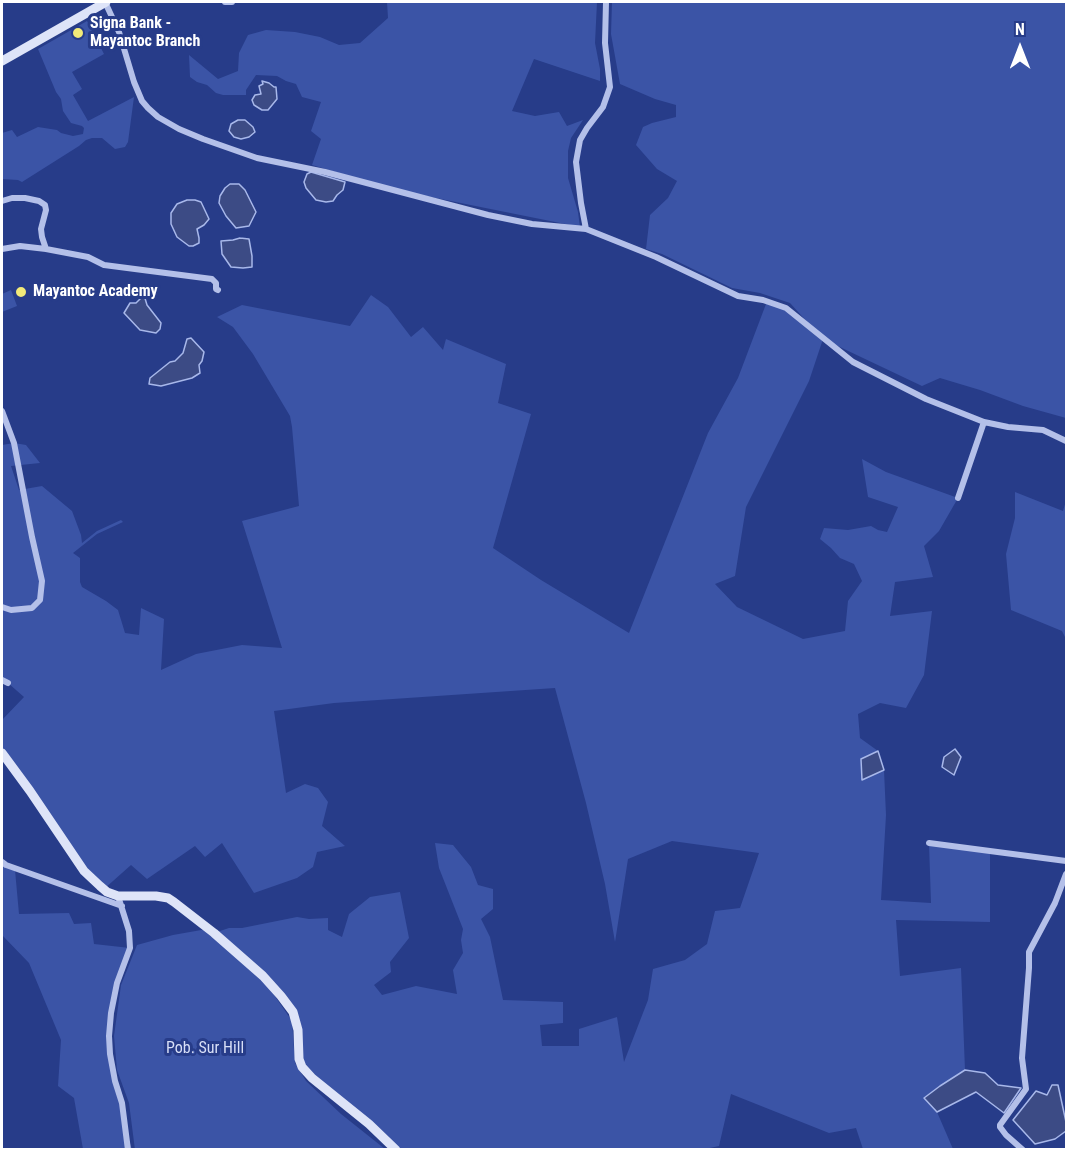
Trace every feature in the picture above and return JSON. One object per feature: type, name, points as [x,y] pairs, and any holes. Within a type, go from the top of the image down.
[{"type":"main road","points":[[2,61],[105,2]]},
{"type":"main road","points":[[2,753],[83,870],[107,892],[120,901],[156,896],[168,898],[214,933],[263,976],[293,1012],[298,1030],[299,1059],[302,1067],[396,1149]]},
{"type":"street","points":[[105,2],[119,32],[132,77],[142,101],[158,117],[203,140],[257,158],[325,172],[488,215],[532,224],[586,229],[656,257],[738,296],[763,300],[786,308],[853,362],[927,399],[984,422],[1043,430],[1066,441]]},
{"type":"street","points":[[225,2],[232,2]]},
{"type":"street","points":[[586,229],[577,176],[577,151],[587,128],[603,107],[610,87],[605,43],[606,2]]},
{"type":"street","points":[[2,201],[26,198],[45,205],[41,230],[46,249]]},
{"type":"street","points":[[2,249],[20,246],[46,249],[88,257],[104,264],[212,279],[218,290]]},
{"type":"street","points":[[2,411],[19,464],[42,581],[42,593],[40,600],[32,608],[11,610],[2,607]]},
{"type":"street","points":[[958,498],[984,422]]},
{"type":"street","points":[[929,843],[1066,861]]},
{"type":"street","points":[[2,862],[120,901],[130,939],[130,948],[117,983],[109,1036],[110,1054],[122,1103],[128,1149]]},
{"type":"street","points":[[1023,1149],[1006,1135],[999,1125],[1026,1089],[1022,1058],[1029,952],[1055,903],[1066,874]]},
{"type":"green space","points":[[387,2],[597,2],[595,43],[600,81],[534,59],[512,111],[535,116],[559,112],[567,126],[583,120],[571,138],[568,151],[568,178],[580,227],[396,190],[312,165],[321,139],[311,131],[321,102],[302,97],[296,84],[277,76],[256,75],[246,90],[246,95],[216,93],[207,85],[190,77],[189,55],[218,79],[238,71],[239,53],[248,35],[266,30],[320,37],[339,45],[360,43],[388,18]]},
{"type":"green space","points":[[612,2],[1066,2],[1066,418],[940,378],[922,386],[823,339],[809,381],[746,507],[735,576],[715,584],[737,607],[803,639],[845,631],[848,601],[862,581],[854,564],[840,558],[820,539],[824,528],[848,530],[871,526],[887,532],[898,507],[868,497],[862,459],[886,472],[958,498],[939,531],[924,546],[933,577],[895,582],[890,616],[932,611],[924,675],[906,708],[880,703],[858,714],[860,738],[878,751],[861,759],[862,779],[884,770],[886,815],[881,900],[931,903],[929,843],[990,851],[990,922],[896,920],[900,976],[961,968],[965,1070],[925,1098],[937,1112],[953,1149],[863,1149],[856,1128],[829,1133],[731,1094],[719,1146],[705,1149],[395,1149],[301,1065],[293,1012],[214,933],[229,928],[242,928],[297,917],[328,918],[328,930],[342,937],[349,914],[370,897],[400,892],[409,938],[390,962],[391,972],[374,985],[382,995],[416,986],[457,994],[453,970],[463,953],[461,940],[463,929],[439,868],[435,843],[453,845],[471,867],[478,885],[493,889],[493,909],[481,919],[490,937],[503,1000],[563,1002],[563,1023],[540,1025],[542,1046],[579,1046],[579,1029],[617,1017],[624,1062],[648,1000],[653,969],[685,960],[707,944],[715,911],[740,908],[759,853],[672,841],[628,859],[615,942],[605,884],[586,803],[555,688],[334,703],[274,711],[286,793],[305,784],[318,788],[328,802],[322,826],[345,846],[317,852],[313,867],[297,878],[254,893],[222,843],[205,857],[195,846],[147,879],[131,865],[104,889],[95,882],[2,754],[2,720],[24,697],[2,680],[2,445],[14,443],[26,445],[40,463],[11,466],[19,490],[42,486],[72,511],[82,543],[97,531],[121,520],[123,522],[97,534],[73,553],[80,558],[80,582],[82,587],[118,610],[125,633],[139,635],[141,608],[164,619],[161,670],[196,654],[242,645],[282,648],[242,521],[299,506],[292,427],[290,416],[253,354],[233,327],[217,317],[242,305],[350,326],[371,295],[388,307],[411,337],[423,327],[443,350],[446,339],[506,364],[498,403],[531,414],[493,548],[629,633],[708,433],[738,378],[766,304],[763,300],[786,308],[819,335],[790,303],[760,293],[732,288],[662,254],[646,249],[650,215],[668,198],[677,181],[657,169],[636,145],[643,127],[676,117],[676,105],[620,84],[611,34]]},
{"type":"green space","points":[[87,21],[104,54],[72,72],[82,89],[73,95],[88,121],[134,97],[128,142],[125,147],[115,149],[102,138],[92,138],[22,182],[2,179],[2,133],[12,130],[17,137],[38,127],[57,130],[73,136],[83,134],[84,128],[71,123],[63,111],[61,99],[38,49]]},
{"type":"green space","points":[[11,290],[17,306],[2,312],[2,294]]},
{"type":"green space","points":[[1015,492],[1063,511],[1066,501],[1066,639],[1062,631],[1011,610],[1006,554],[1015,518]]},
{"type":"green space","points":[[2,867],[15,870],[19,914],[69,913],[74,924],[91,923],[94,944],[130,948],[117,983],[109,1036],[126,1132],[132,1149],[83,1149],[74,1098],[58,1086],[61,1040],[29,963],[2,935]]},
{"type":"green space","name":"Pob. Sur Hill","points":[[207,929],[270,989],[292,1021],[295,1063],[306,1081],[341,1114],[385,1149],[135,1150],[129,1103],[117,1070],[114,1036],[121,985],[137,945]]},
{"type":"shaded area","points":[[262,81],[276,87],[277,99],[268,110],[262,110],[254,105],[252,100],[255,95],[261,94],[259,86],[263,84]]},
{"type":"shaded area","points":[[238,120],[245,120],[255,132],[241,139],[234,137],[229,131],[231,124]]},
{"type":"shaded area","points":[[311,172],[345,182],[343,190],[333,201],[316,200],[304,182],[307,174]]},
{"type":"shaded area","points":[[230,184],[239,184],[245,190],[256,212],[249,226],[236,228],[219,203],[220,196]]},
{"type":"shaded area","points":[[187,200],[201,202],[209,219],[197,229],[199,243],[193,246],[189,246],[177,237],[171,224],[171,213],[177,204]]},
{"type":"shaded area","points":[[249,239],[252,267],[231,267],[222,254],[221,241]]},
{"type":"shaded area","points":[[144,295],[147,305],[161,323],[156,333],[140,330],[124,313],[130,303],[136,303]]},
{"type":"shaded area","points":[[191,338],[204,352],[199,365],[200,373],[192,378],[161,386],[149,384],[150,378],[183,353],[187,339]]},
{"type":"shaded area","points":[[955,749],[961,757],[954,775],[942,767],[944,757]]},
{"type":"shaded area","points":[[878,751],[884,770],[862,780],[861,759]]},
{"type":"shaded area","points":[[965,1070],[985,1073],[998,1085],[1021,1088],[1004,1113],[976,1092],[937,1112],[924,1098]]},
{"type":"shaded area","points":[[1052,1085],[1058,1085],[1066,1131],[1055,1139],[1035,1144],[1013,1120],[1036,1091],[1047,1095]]},
{"type":"place","name":"Signa Bank - Mayantoc Branch","points":[[78,33]]},
{"type":"place","name":"Mayantoc Academy","points":[[21,292]]}]
